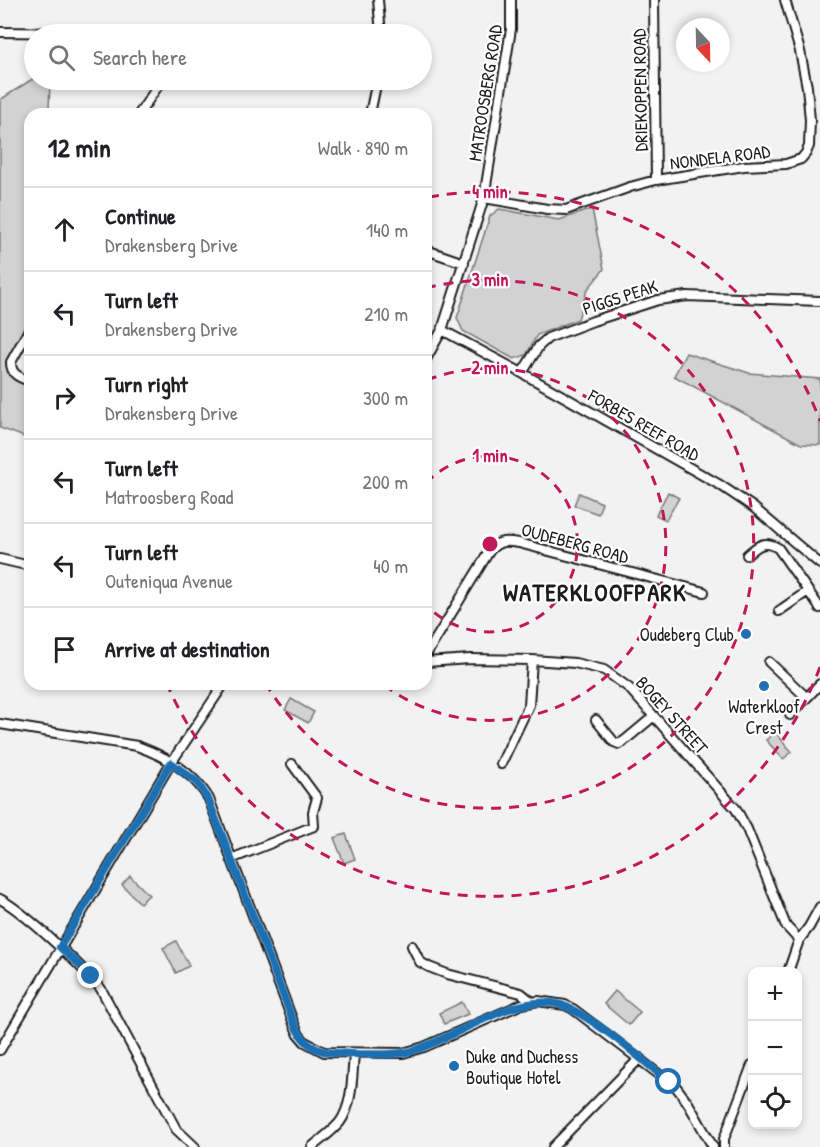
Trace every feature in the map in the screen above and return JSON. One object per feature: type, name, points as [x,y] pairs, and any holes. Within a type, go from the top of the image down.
[{"type":"street","points":[[378,0],[380,24]]},
{"type":"street","name":"MATROOSBERG ROAD","points":[[432,348],[442,330],[484,198],[511,29],[511,0]]},
{"type":"street","name":"DRIEKOPPEN ROAD","points":[[654,0],[656,180]]},
{"type":"street","name":"NONDELA ROAD","points":[[484,198],[566,210],[656,180],[744,166],[786,164],[801,159],[806,153],[810,133],[807,87],[800,51],[785,0]]},
{"type":"street","points":[[0,32],[24,32]]},
{"type":"street","points":[[143,108],[155,90]]},
{"type":"street","points":[[371,108],[375,90]]},
{"type":"street","points":[[432,252],[464,263]]},
{"type":"street","name":"PIGGS PEAK","points":[[522,373],[539,346],[548,338],[667,297],[820,301]]},
{"type":"street","name":"FORBES REEF ROAD","points":[[442,330],[720,485],[753,507],[820,564]]},
{"type":"street","points":[[24,339],[11,362],[13,372],[24,379]]},
{"type":"street","name":"OUDEBERG ROAD","points":[[432,645],[490,550],[495,544],[501,542],[519,543],[704,591]]},
{"type":"street","points":[[747,555],[759,544],[770,543],[781,551],[820,608]]},
{"type":"street","points":[[0,559],[24,565]]},
{"type":"street","points":[[779,611],[808,591]]},
{"type":"street","name":"BOGEY STREET","points":[[432,662],[470,659],[575,663],[604,670],[629,688],[742,817],[786,926],[799,940]]},
{"type":"street","points":[[501,764],[529,705],[532,660]]},
{"type":"street","points":[[769,662],[806,697]]},
{"type":"street","points":[[790,715],[820,684]]},
{"type":"street","points":[[0,1050],[171,763],[220,690]]},
{"type":"street","points":[[596,720],[619,744],[654,716]]},
{"type":"street","points":[[0,724],[137,746],[151,751],[197,782],[204,791],[299,1035],[315,1049],[324,1052],[354,1054],[403,1053],[413,1051],[510,1009],[532,1002],[554,1003],[573,1009],[640,1058],[683,1095],[713,1147]]},
{"type":"street","points":[[231,859],[314,826],[313,812],[316,798],[292,764]]},
{"type":"street","points":[[0,899],[18,911],[91,976],[101,989],[169,1118],[186,1144],[195,1147]]},
{"type":"street","points":[[790,967],[799,940],[820,907]]},
{"type":"street","points":[[412,946],[420,962],[429,968],[521,993],[532,1002]]},
{"type":"street","points":[[312,1147],[343,1117],[350,1091],[354,1054]]},
{"type":"street","points":[[553,1147],[640,1058]]},
{"type":"street","points":[[705,1133],[724,1143],[749,1075]]},
{"type":"shaded area","points":[[24,84],[24,90],[50,90],[49,108],[24,108],[24,329],[6,363],[11,376],[24,383],[24,437],[0,428],[0,100]]},
{"type":"shaded area","points":[[499,209],[559,220],[592,209],[604,269],[587,290],[578,319],[537,335],[526,355],[514,359],[463,331],[457,318],[490,216]]},
{"type":"shaded area","points":[[686,353],[749,373],[820,379],[820,445],[801,444],[674,376]]},
{"type":"shaded area","points":[[668,492],[679,498],[666,520],[656,515]]},
{"type":"shaded area","points":[[579,493],[602,503],[598,514],[574,505]]},
{"type":"shaded area","points":[[291,699],[314,712],[308,723],[285,710]]},
{"type":"shaded area","points":[[775,732],[792,752],[783,759],[766,740]]},
{"type":"shaded area","points":[[346,834],[355,859],[344,863],[334,838]]},
{"type":"shaded area","points":[[130,876],[149,895],[140,903],[122,885]]},
{"type":"shaded area","points":[[176,941],[189,966],[176,973],[163,948]]},
{"type":"shaded area","points":[[615,991],[640,1012],[629,1025],[604,1004]]},
{"type":"shaded area","points":[[462,1002],[468,1014],[444,1024],[439,1013]]},
{"type":"place","name":"Oudeberg Club","points":[[746,634]]},
{"type":"place","name":"Waterkloof Crest","points":[[764,686]]},
{"type":"place","name":"Duke and Duchess Boutique Hotel","points":[[454,1066]]},
{"type":"district","name":"WATERKLOOFPARK","points":[[595,592]]},
{"type":"route","points":[[91,976],[60,947],[171,763],[197,782],[204,791],[299,1035],[315,1049],[329,1053],[382,1054],[413,1051],[510,1009],[538,1001],[565,1005],[583,1015],[669,1082]]}]
